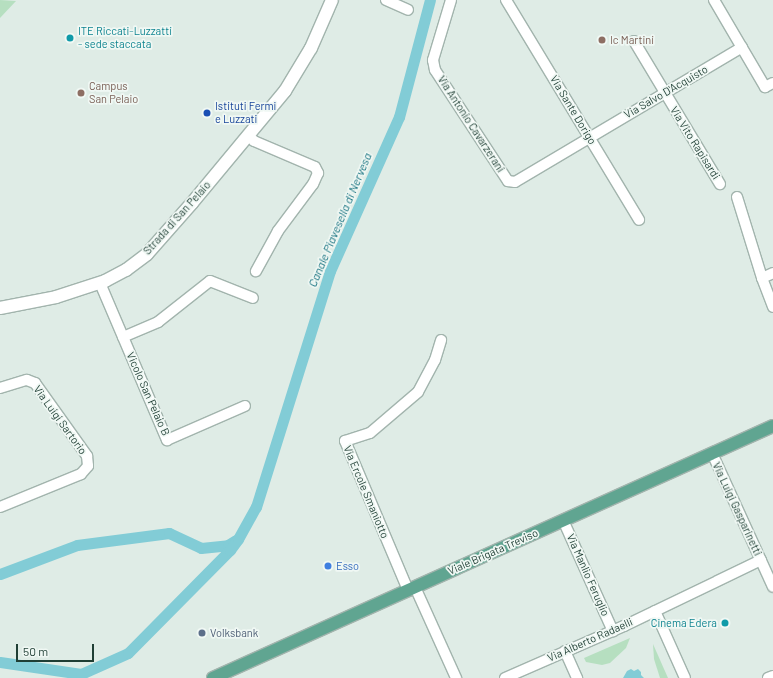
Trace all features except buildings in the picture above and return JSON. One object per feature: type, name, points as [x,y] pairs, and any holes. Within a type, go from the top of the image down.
[{"type":"main road","name":"Viale Brigata Treviso","points":[[217,677],[773,426]]},
{"type":"street","name":"Strada di San Pelaio","points":[[0,308],[56,297],[100,283],[126,270],[152,248],[249,136],[284,91],[301,66],[320,29],[332,0]]},
{"type":"street","points":[[386,0],[408,10]]},
{"type":"street","name":"Via Antonio Cavarzerani","points":[[451,0],[433,60],[435,70],[508,181],[515,182],[589,137]]},
{"type":"street","name":"Via Sante Dorigo","points":[[506,0],[639,220]]},
{"type":"street","points":[[714,0],[766,87],[773,83]]},
{"type":"street","name":"Via Vito Rapisardi","points":[[634,41],[720,184]]},
{"type":"street","name":"Via Salvo D'Acquisto","points":[[589,137],[742,48]]},
{"type":"street","points":[[249,136],[254,141],[314,167],[318,173],[313,184],[278,231],[256,271]]},
{"type":"street","points":[[737,197],[762,278],[773,307]]},
{"type":"street","points":[[762,278],[773,273]]},
{"type":"street","points":[[123,337],[158,322],[210,281],[253,298]]},
{"type":"street","name":"Vicolo San Pelaio B","points":[[100,283],[167,440],[245,406]]},
{"type":"street","name":"Via Ercole Smaniotto","points":[[412,588],[345,441],[370,433],[418,392],[436,360],[441,340]]},
{"type":"street","name":"Via Luigi Sartorio","points":[[0,388],[27,380],[35,384],[87,456],[88,466],[81,474],[0,507]]},
{"type":"street","name":"Via Luigi Gasparinetti","points":[[712,453],[773,587]]},
{"type":"street","name":"Via Manlio Feruglio","points":[[563,520],[613,631]]},
{"type":"street","name":"Via Alberto Radaelli","points":[[505,678],[613,631],[761,560]]},
{"type":"street","points":[[412,588],[426,613],[456,678]]},
{"type":"street","points":[[655,611],[686,678]]},
{"type":"street","points":[[565,651],[577,678]]},
{"type":"street","points":[[768,678],[773,676]]},
{"type":"green space","points":[[0,0],[16,1],[0,18]]},
{"type":"green space","points":[[630,638],[626,648],[610,663],[602,665],[586,662],[584,658]]},
{"type":"green space","points":[[653,644],[668,678],[660,678],[654,659]]},
{"type":"water","points":[[631,669],[634,671],[638,669],[644,678],[623,678],[627,671]]},
{"type":"waterway","name":"Canale Piavesella di Nervesa","points":[[0,662],[81,674],[128,653],[230,550],[238,539],[256,507],[330,271],[399,117],[430,0]]},
{"type":"waterway","name":"Canale Piavesella di Nervesa","points":[[0,574],[77,545],[169,533],[201,548],[228,545],[236,540]]},
{"type":"place","name":"ITE Riccati-Luzzatti - sede staccata","points":[[70,38]]},
{"type":"place","name":"Ic Martini","points":[[602,40]]},
{"type":"place","name":"Campus San Pelaio","points":[[81,93]]},
{"type":"place","name":"Istituti Fermi e Luzzati","points":[[207,113]]},
{"type":"place","name":"Esso","points":[[328,566]]},
{"type":"place","name":"Cinema Edera","points":[[725,623]]},
{"type":"place","name":"Volksbank","points":[[202,633]]}]
